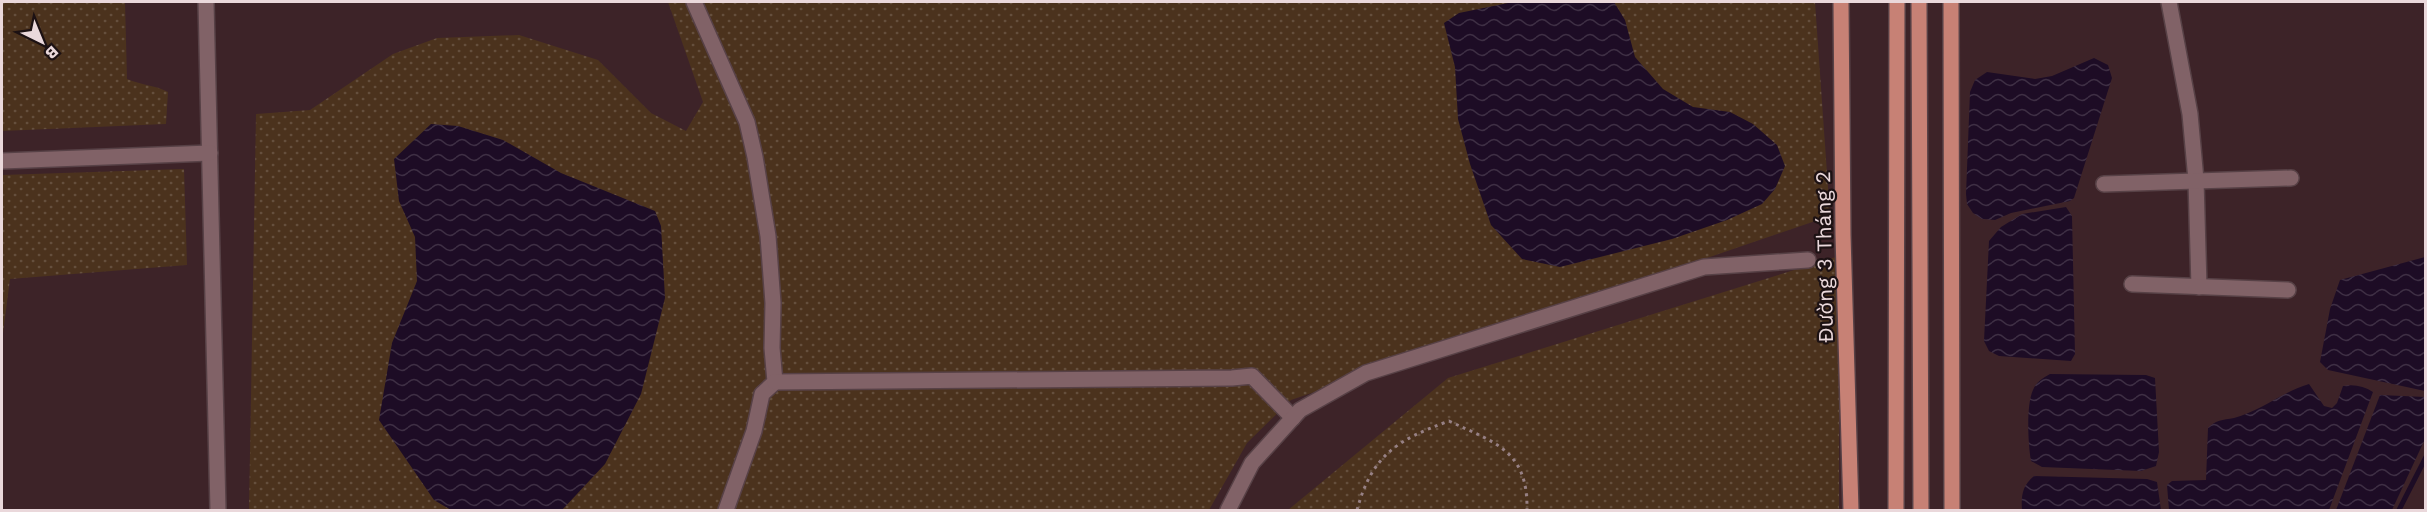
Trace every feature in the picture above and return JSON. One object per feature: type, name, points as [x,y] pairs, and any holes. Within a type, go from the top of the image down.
[{"type":"main road","name":"Đường 3 Tháng 2","points":[[1841,2],[1843,235],[1851,510]]},
{"type":"main road","points":[[1896,510],[1897,2]]},
{"type":"main road","points":[[1919,2],[1921,510]]},
{"type":"main road","points":[[1951,2],[1952,510]]},
{"type":"street","points":[[206,2],[218,510]]},
{"type":"street","points":[[694,2],[747,122],[755,157],[768,236],[775,382]]},
{"type":"street","points":[[2169,2],[2190,114],[2196,180],[2199,287]]},
{"type":"street","points":[[2,161],[210,153]]},
{"type":"street","points":[[2104,184],[2291,178]]},
{"type":"street","points":[[1228,510],[1252,463],[1300,410],[1366,373],[1704,267],[1808,260]]},
{"type":"street","points":[[2132,284],[2288,290]]},
{"type":"street","points":[[726,510],[754,431],[762,394],[775,382],[1252,376],[1293,418]]},
{"type":"path","points":[[1357,510],[1365,484],[1374,467],[1390,451],[1426,429],[1449,421],[1480,433],[1501,447],[1514,460],[1527,490],[1527,510]]},
{"type":"shaded area","points":[[2,2],[125,2],[127,79],[168,92],[166,124],[2,131]]},
{"type":"shaded area","points":[[668,2],[1815,2],[1830,216],[1291,400],[1247,443],[1209,510],[249,510],[256,114],[310,110],[393,54],[437,38],[519,35],[598,60],[651,113],[686,131],[703,102]]},
{"type":"shaded area","points":[[184,169],[187,265],[10,279],[2,341],[2,175]]},
{"type":"shaded area","points":[[1839,256],[1839,510],[1288,510],[1448,378]]},
{"type":"water","points":[[1513,2],[1614,2],[1625,20],[1635,57],[1663,89],[1693,107],[1730,112],[1753,124],[1777,145],[1785,166],[1775,189],[1762,204],[1727,220],[1672,239],[1560,267],[1522,259],[1491,225],[1470,164],[1458,119],[1455,67],[1444,23],[1459,13]]},
{"type":"water","points":[[2094,58],[2108,65],[2112,78],[2074,198],[2070,201],[2011,213],[1995,220],[1982,219],[1973,213],[1967,204],[1966,194],[1970,92],[1975,80],[1987,72],[2035,79],[2052,76]]},
{"type":"water","points":[[431,124],[458,126],[503,140],[561,173],[655,211],[661,226],[665,298],[641,394],[605,464],[562,510],[451,510],[434,500],[379,420],[392,343],[417,281],[415,237],[399,201],[394,159]]},
{"type":"water","points":[[2066,207],[2072,216],[2075,354],[2071,361],[1999,356],[1989,351],[1984,341],[1989,241],[2001,227],[2022,214]]},
{"type":"water","points":[[2425,257],[2425,391],[2328,370],[2320,362],[2330,309],[2340,280]]},
{"type":"water","points":[[2050,374],[2146,375],[2155,378],[2159,452],[2156,466],[2141,471],[2042,467],[2031,461],[2029,405],[2036,385]]},
{"type":"water","points":[[2309,384],[2324,406],[2332,408],[2337,403],[2343,386],[2359,386],[2373,392],[2329,510],[2169,510],[2167,485],[2172,481],[2206,480],[2208,428],[2211,425],[2244,415]]},
{"type":"water","points":[[2380,395],[2425,397],[2425,439],[2392,510],[2336,510]]},
{"type":"water","points":[[2034,476],[2147,479],[2157,482],[2161,510],[2022,510],[2023,492]]},
{"type":"waterway","points":[[2399,510],[2426,457]]}]
